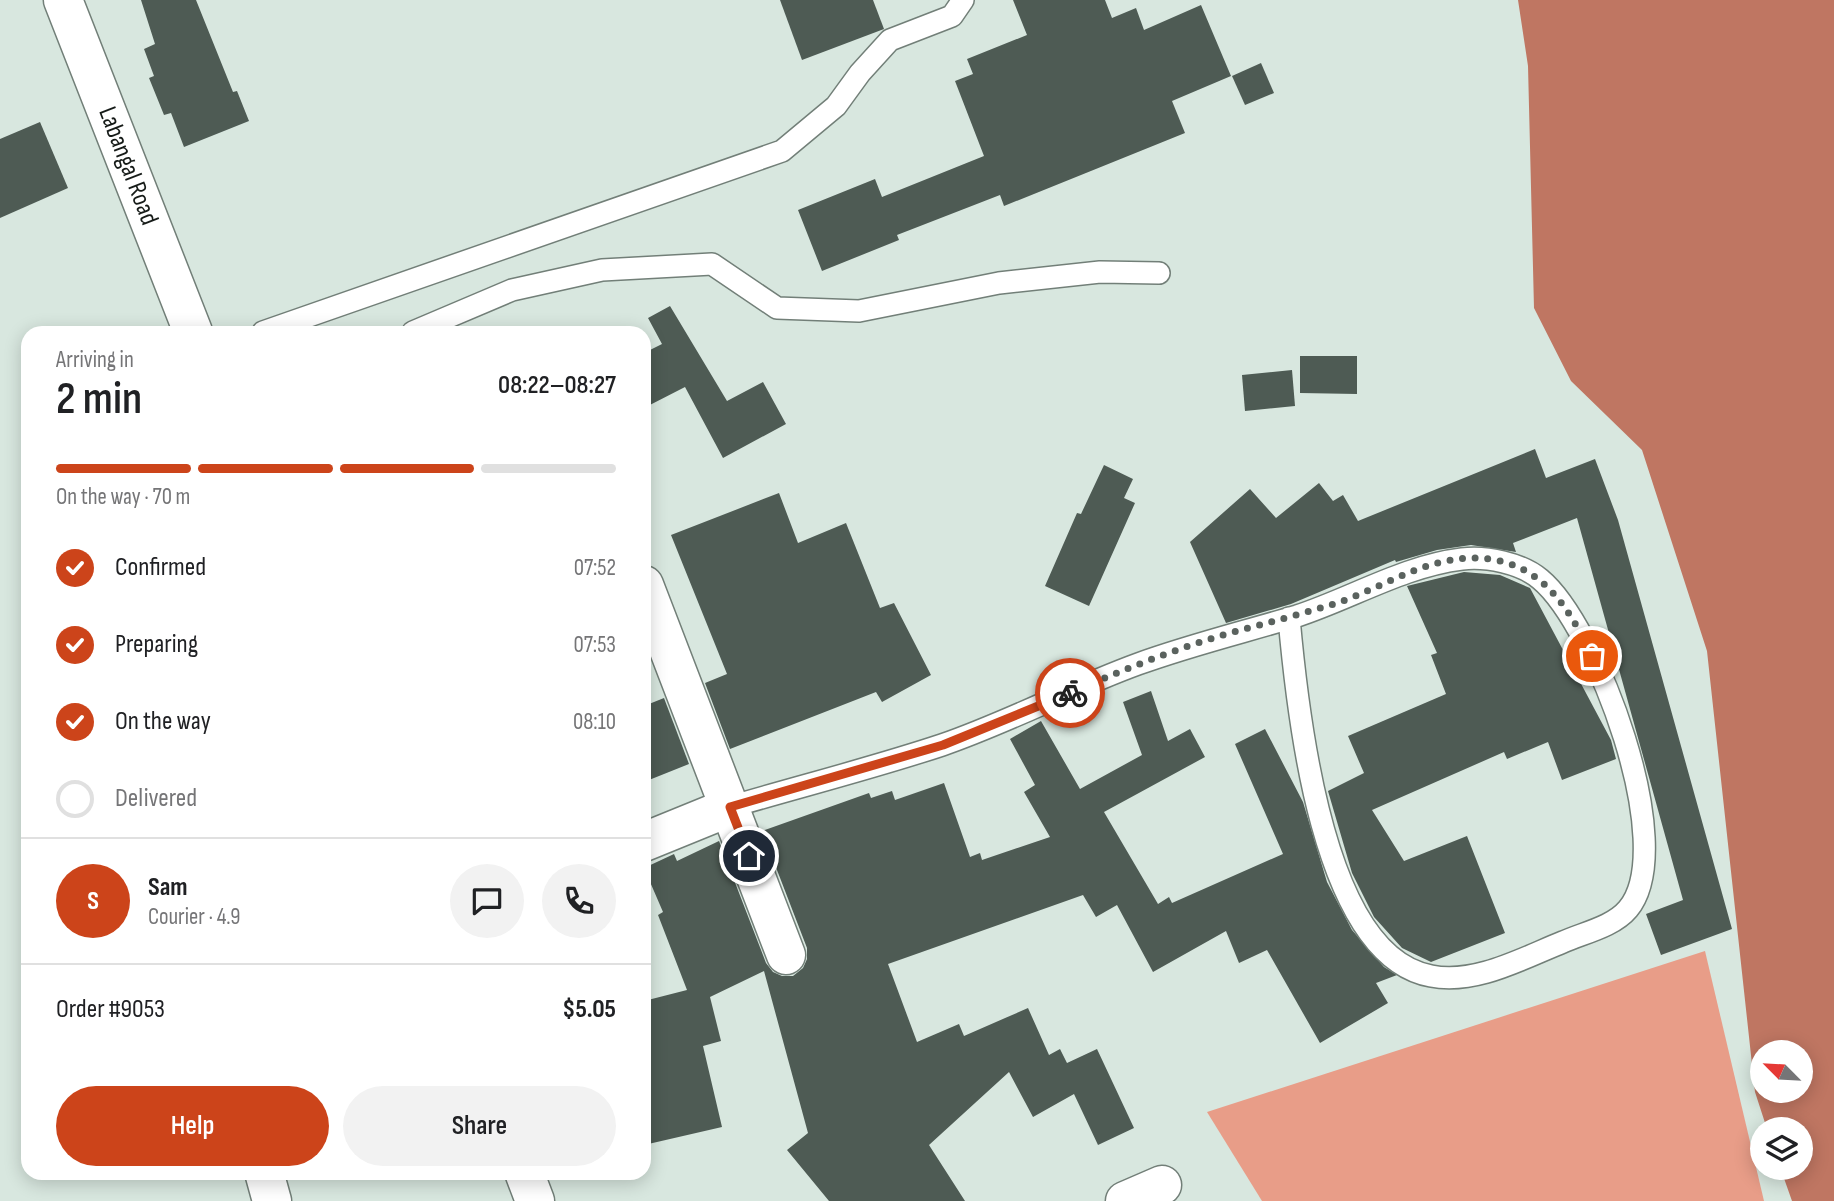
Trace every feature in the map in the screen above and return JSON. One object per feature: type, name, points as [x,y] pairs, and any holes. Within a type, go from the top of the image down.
[{"type":"street","name":"Labangal Road","points":[[63,0],[191,326]]},
{"type":"street","points":[[651,603],[786,955]]},
{"type":"street","points":[[651,839],[730,807]]},
{"type":"street","points":[[266,1180],[272,1201]]},
{"type":"street","points":[[527,1180],[535,1201]]},
{"type":"street","points":[[1125,1201],[1162,1185]]},
{"type":"lane","points":[[280,326],[782,151],[836,106],[860,73],[890,40],[952,16],[963,0]]},
{"type":"lane","points":[[427,326],[512,290],[602,270],[712,264],[777,308],[859,311],[999,283],[1100,272],[1159,273]]},
{"type":"lane","points":[[730,807],[943,745],[1135,665],[1230,633],[1341,601],[1423,567],[1463,559],[1489,559],[1538,576],[1573,617],[1610,695],[1636,788],[1647,853],[1635,897],[1626,912],[1608,923],[1500,967],[1461,977],[1432,977],[1408,969],[1388,955],[1368,932],[1348,897],[1321,822],[1297,704],[1289,618]]},
{"type":"shaded area","points":[[1518,0],[1834,0],[1834,1201],[1792,1201],[1785,1180],[1813,1180],[1813,1117],[1763,1117],[1759,1103],[1813,1103],[1813,1040],[1750,1040],[1750,1046],[1707,651],[1642,450],[1571,381],[1534,308],[1528,66]]},
{"type":"shaded area","points":[[1705,951],[1750,1142],[1750,1180],[1759,1180],[1764,1201],[1262,1201],[1207,1112]]},
{"type":"building","points":[[141,0],[196,0],[233,92],[237,91],[249,121],[184,147],[171,113],[164,115],[149,78],[154,76],[144,49],[155,44]]},
{"type":"building","points":[[780,0],[873,0],[884,29],[802,60]]},
{"type":"building","points":[[1013,0],[1105,0],[1112,18],[1136,8],[1144,30],[1201,5],[1231,76],[1172,101],[1185,133],[1004,206],[1000,195],[897,235],[899,240],[822,271],[798,210],[875,179],[882,197],[984,156],[955,81],[973,74],[967,59],[1027,35]]},
{"type":"building","points":[[1261,63],[1274,93],[1245,105],[1232,76]]},
{"type":"building","points":[[40,122],[68,188],[0,218],[0,139]]},
{"type":"building","points":[[670,306],[727,401],[763,382],[786,424],[723,458],[685,387],[651,404],[651,350],[662,344],[648,318]]},
{"type":"building","points":[[1300,356],[1357,356],[1357,394],[1300,393]]},
{"type":"building","points":[[1292,370],[1295,406],[1245,411],[1242,375]]},
{"type":"building","points":[[1535,449],[1546,478],[1595,459],[1618,520],[1732,929],[1661,955],[1646,914],[1683,900],[1577,518],[1513,543],[1516,552],[1471,545],[1437,550],[1396,562],[1395,560],[1291,604],[1226,623],[1190,542],[1250,489],[1276,518],[1319,483],[1333,501],[1343,495],[1358,521]]},
{"type":"building","points":[[1104,465],[1133,479],[1124,498],[1135,503],[1089,606],[1045,586],[1077,513],[1081,514]]},
{"type":"building","points":[[779,493],[798,543],[846,523],[880,608],[894,603],[931,675],[882,702],[876,692],[730,749],[705,683],[727,674],[671,535]]},
{"type":"building","points":[[1464,572],[1500,575],[1530,588],[1611,740],[1616,759],[1562,780],[1548,742],[1507,759],[1504,752],[1372,810],[1404,861],[1467,836],[1505,933],[1431,962],[1402,948],[1374,917],[1352,873],[1328,791],[1364,773],[1348,736],[1446,694],[1431,655],[1437,653],[1407,586]]},
{"type":"building","points":[[1151,691],[1168,741],[1190,729],[1205,757],[1104,812],[1158,904],[1169,897],[1172,903],[1283,854],[1235,744],[1265,729],[1303,802],[1327,882],[1352,930],[1384,967],[1397,975],[1376,983],[1388,1003],[1320,1043],[1267,950],[1239,963],[1226,931],[1153,972],[1117,905],[1096,917],[1083,895],[888,964],[917,1042],[959,1024],[964,1036],[1028,1008],[1049,1055],[1060,1049],[1067,1063],[1097,1049],[1134,1128],[1098,1145],[1074,1094],[1033,1117],[1009,1072],[929,1145],[965,1201],[829,1201],[787,1150],[808,1133],[764,971],[710,997],[721,1041],[703,1046],[722,1127],[651,1143],[651,999],[687,990],[658,915],[663,912],[651,884],[651,865],[674,854],[677,861],[719,841],[766,963],[773,972],[782,976],[793,976],[803,968],[807,959],[807,948],[762,831],[869,793],[871,798],[892,791],[895,800],[944,783],[970,857],[980,853],[982,860],[1050,837],[1024,792],[1035,785],[1010,739],[1041,721],[1080,789],[1142,755],[1123,702]]},
{"type":"building","points":[[664,698],[689,764],[651,779],[651,703]]},
{"type":"way so far","points":[[1070,693],[1135,665],[1230,633],[1341,601],[1423,567],[1463,559],[1489,559],[1538,576],[1573,617],[1592,656]]},
{"type":"route","points":[[749,856],[730,807],[943,745],[1070,693]]}]
